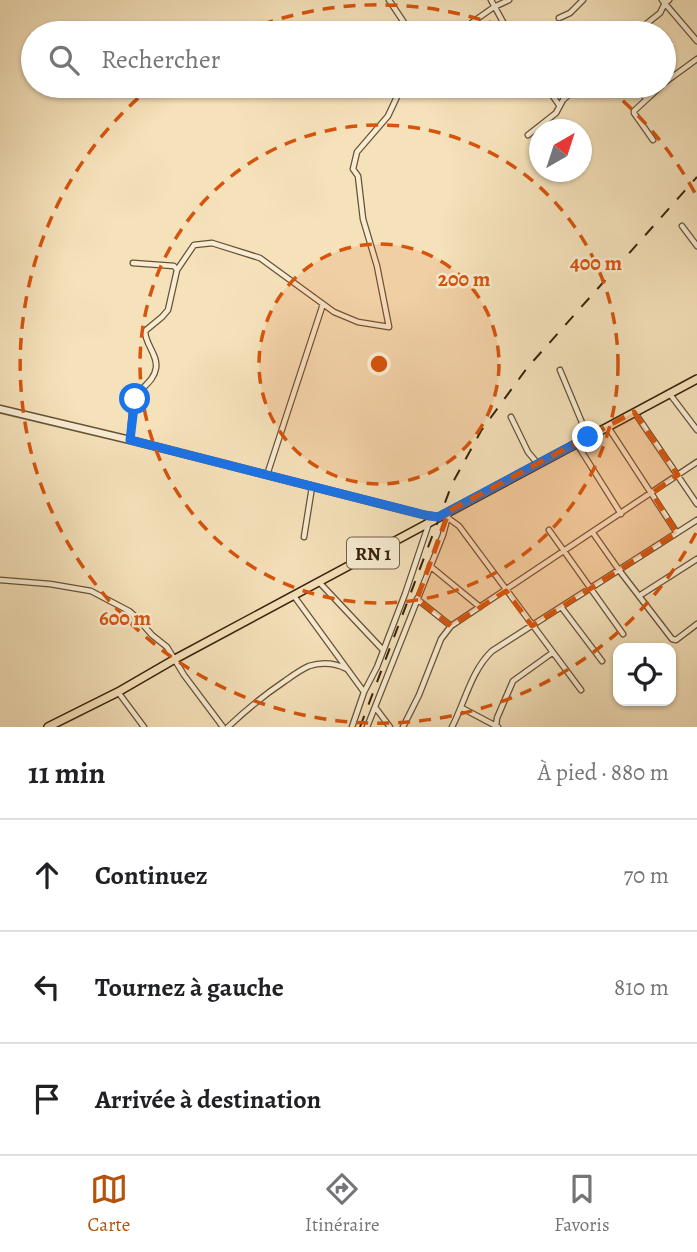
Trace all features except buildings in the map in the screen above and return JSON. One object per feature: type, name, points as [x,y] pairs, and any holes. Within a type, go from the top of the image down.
[{"type":"main road","name":"RN 1","points":[[48,727],[118,692],[697,379]]},
{"type":"street","points":[[389,0],[403,21]]},
{"type":"street","points":[[491,0],[502,21]]},
{"type":"street","points":[[474,21],[509,0]]},
{"type":"street","points":[[559,18],[570,13],[583,0]]},
{"type":"street","points":[[650,21],[660,13],[665,1],[697,41]]},
{"type":"street","points":[[676,74],[697,59]]},
{"type":"street","points":[[130,440],[135,399],[152,380],[156,371],[155,359],[145,331],[168,310],[177,270],[194,245],[212,243],[260,257],[334,312],[358,322],[389,327],[377,266],[363,219],[358,176],[353,169],[357,152],[388,116],[396,98]]},
{"type":"street","points":[[554,98],[559,105]]},
{"type":"street","points":[[528,135],[556,113],[566,98]]},
{"type":"street","points":[[646,98],[634,113],[653,140]]},
{"type":"street","points":[[682,226],[697,246]]},
{"type":"street","points":[[133,263],[174,266],[177,270]]},
{"type":"street","points":[[267,475],[323,304]]},
{"type":"street","points":[[560,370],[588,437]]},
{"type":"street","points":[[669,393],[697,430]]},
{"type":"street","points":[[0,409],[438,517]]},
{"type":"street","points":[[634,412],[697,504]]},
{"type":"street","points":[[511,417],[528,452],[538,464]]},
{"type":"street","points":[[607,427],[677,533]]},
{"type":"street","points":[[577,443],[621,514]]},
{"type":"street","points":[[403,727],[442,639],[451,626],[697,463]]},
{"type":"street","points":[[304,537],[312,487]]},
{"type":"street","points":[[367,727],[449,514]]},
{"type":"street","points":[[449,514],[581,690]]},
{"type":"street","points":[[452,727],[481,662],[492,651],[697,520]]},
{"type":"street","points":[[352,727],[405,594],[429,522]]},
{"type":"street","points":[[549,530],[623,634]]},
{"type":"street","points":[[593,533],[674,641],[697,624]]},
{"type":"street","points":[[639,596],[697,559]]},
{"type":"street","points":[[430,566],[480,607]]},
{"type":"street","points":[[0,580],[50,584],[95,592],[134,614],[152,635],[167,647],[184,675],[223,727]]},
{"type":"street","points":[[319,582],[383,650]]},
{"type":"street","points":[[294,596],[364,692]]},
{"type":"street","points":[[417,599],[451,626]]},
{"type":"street","points":[[562,608],[603,661]]},
{"type":"street","points":[[461,708],[497,727],[497,718],[513,681],[552,653]]},
{"type":"street","points":[[228,727],[264,695],[302,669],[336,664],[347,669]]},
{"type":"street","points":[[118,692],[144,727]]},
{"type":"street","points":[[375,706],[390,727]]},
{"type":"highlighted area","points":[[634,412],[678,475],[652,493],[677,533],[532,626],[506,591],[451,626],[417,599],[449,511]]},
{"type":"railway","points":[[360,727],[452,484],[481,431],[527,368],[697,177]]},
{"type":"route","points":[[135,399],[130,440],[438,517],[588,437]]}]
